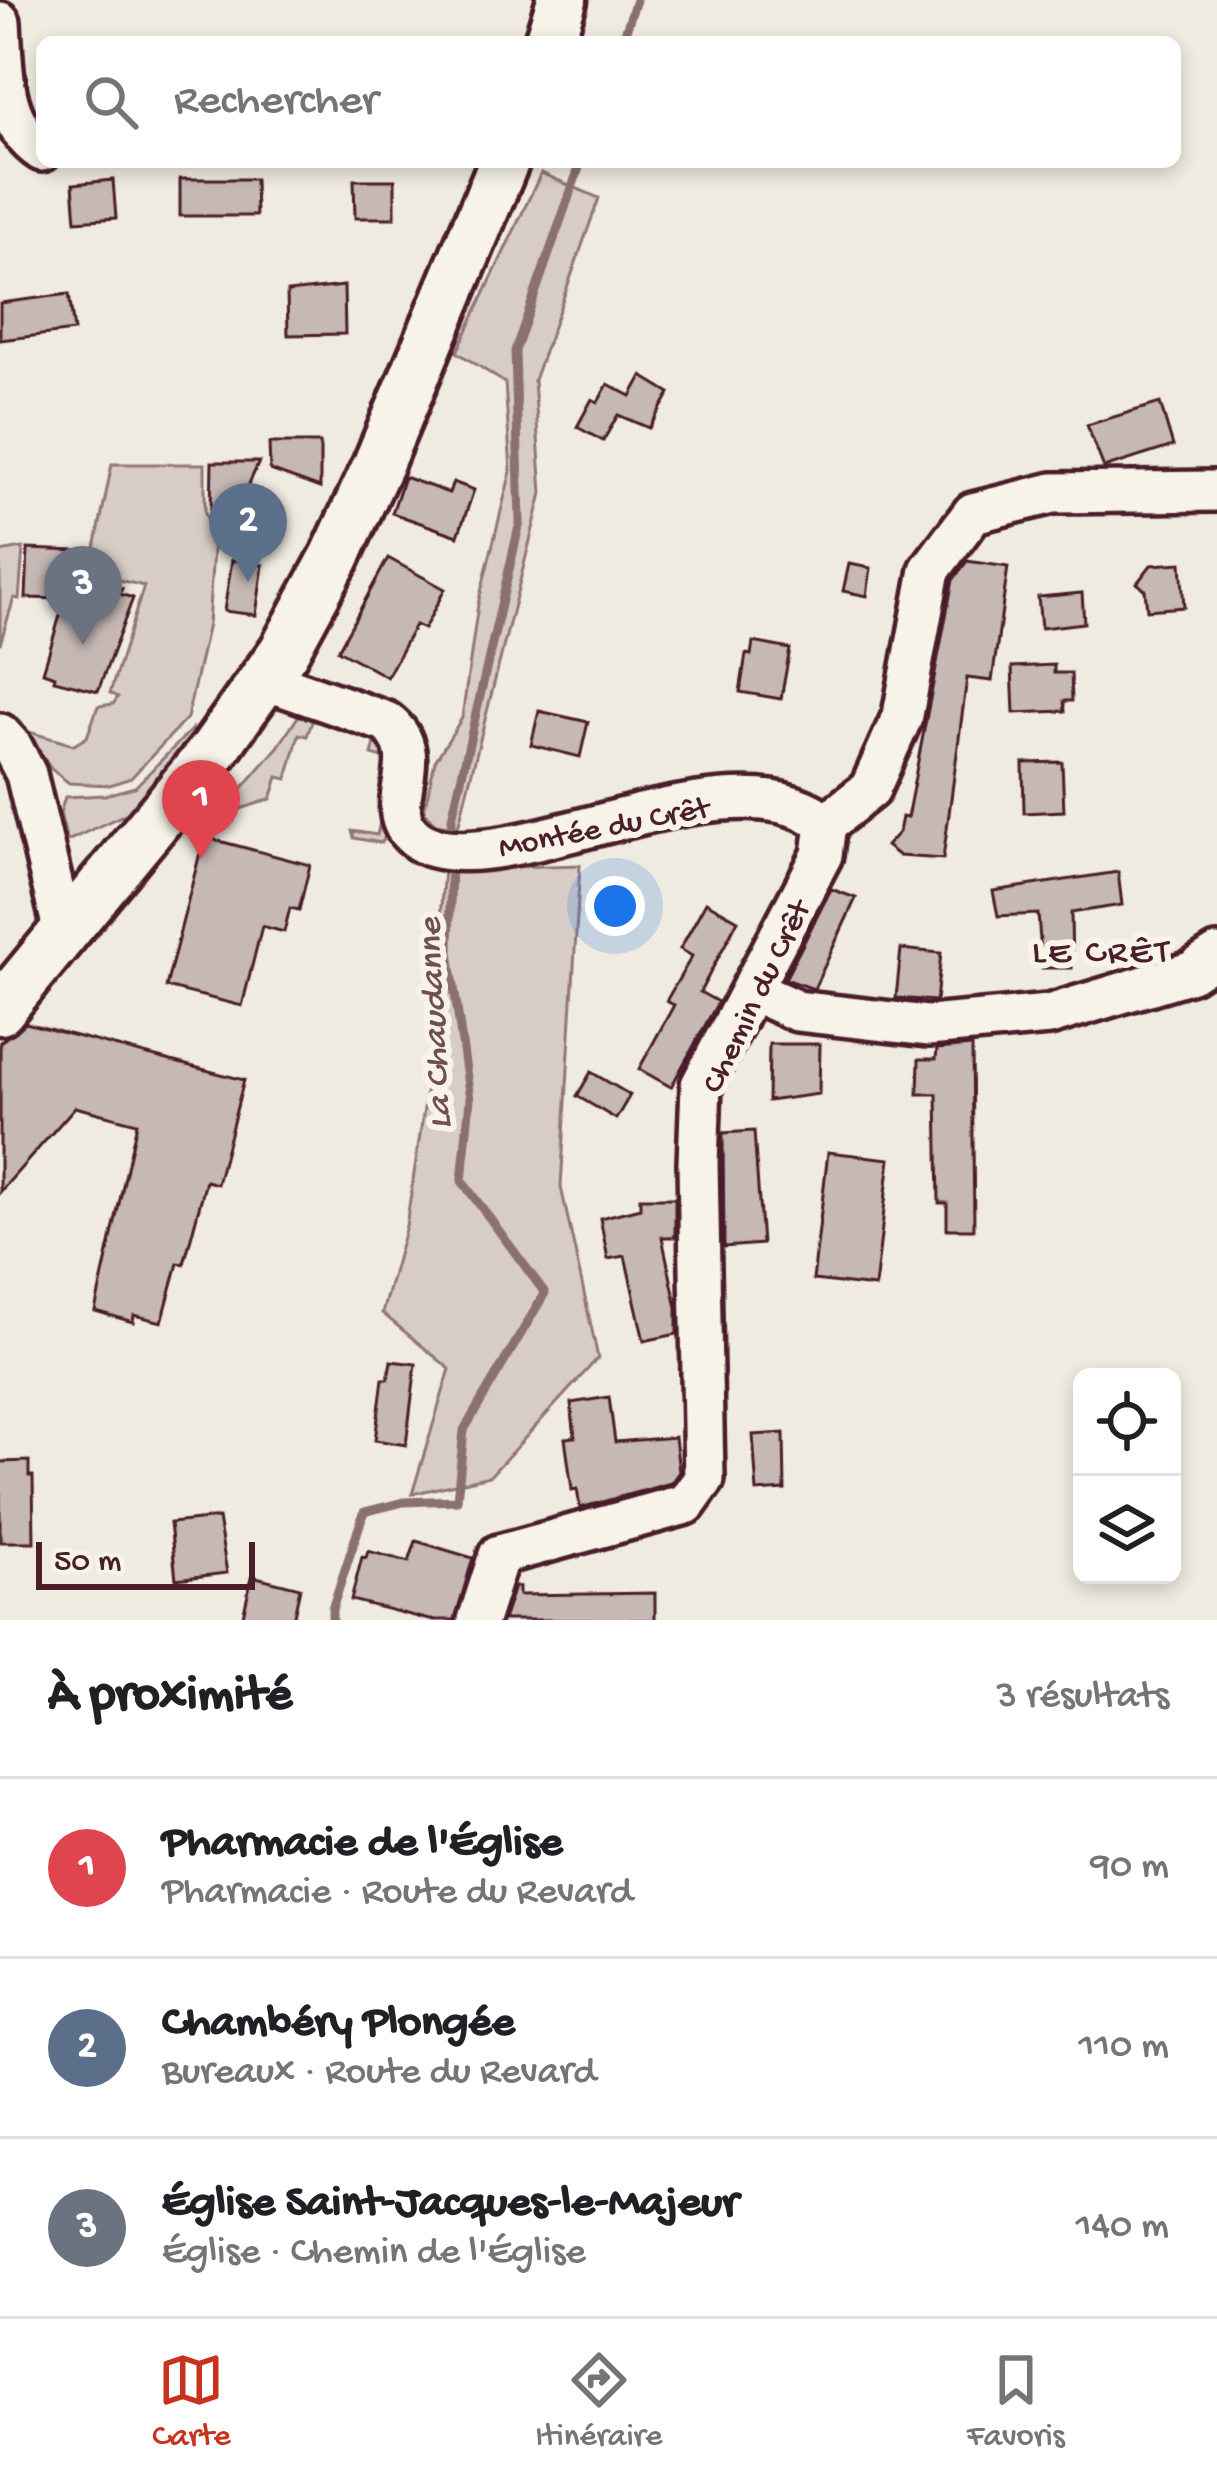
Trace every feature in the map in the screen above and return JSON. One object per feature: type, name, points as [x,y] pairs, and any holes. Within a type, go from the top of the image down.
[{"type":"main road","points":[[551,36],[562,0]]},
{"type":"main road","points":[[578,36],[588,0]]},
{"type":"main road","points":[[0,1010],[266,680],[335,557],[521,168]]},
{"type":"street","points":[[0,22],[5,104],[24,140],[36,147]]},
{"type":"street","points":[[826,824],[870,788],[903,715],[930,570],[974,513],[1053,493],[1217,491]]},
{"type":"street","name":"Montée du Crêt","points":[[266,680],[386,722],[402,734],[407,752],[400,808],[404,824],[442,846],[503,847],[620,818],[734,798],[808,809],[826,824]]},
{"type":"street","points":[[0,734],[26,774],[64,933]]},
{"type":"street","name":"Chemin du Crêt","points":[[478,1620],[499,1555],[686,1504],[704,1479],[701,1085],[822,855],[826,824]]},
{"type":"street","points":[[752,990],[796,1011],[928,1026],[1049,1015],[1191,971],[1217,955]]},
{"type":"shaded area","points":[[541,173],[599,198],[534,380],[542,493],[458,827],[435,824],[424,811],[435,761],[462,718],[478,604],[511,471],[505,383],[457,352]]},
{"type":"shaded area","points":[[112,464],[205,464],[205,513],[214,536],[208,624],[187,718],[131,778],[110,785],[69,783],[51,769],[26,731],[74,745],[87,737],[98,706],[113,704],[118,697],[110,693],[144,586],[90,573]]},
{"type":"shaded area","points":[[23,548],[19,599],[14,598],[0,644],[0,552]]},
{"type":"shaded area","points":[[303,709],[380,729],[393,741],[400,760],[393,824],[381,843],[354,838],[352,831],[377,835],[394,761],[372,755],[377,734],[314,716],[307,736],[299,734],[287,779],[278,777],[271,799],[220,816],[212,814],[210,802],[233,799]]},
{"type":"shaded area","points":[[192,729],[194,742],[153,801],[67,841],[60,813],[65,797],[105,795],[135,787]]},
{"type":"shaded area","points":[[580,865],[561,1187],[598,1358],[490,1476],[412,1494],[450,1369],[382,1313],[406,1226],[425,1102],[444,869]]},
{"type":"building","points":[[180,179],[255,179],[256,216],[180,216]]},
{"type":"building","points":[[113,180],[116,218],[76,221],[73,184]]},
{"type":"building","points":[[354,180],[395,180],[395,218],[355,218]]},
{"type":"building","points":[[344,286],[345,334],[288,335],[287,292]]},
{"type":"building","points":[[69,294],[74,331],[0,340],[0,303]]},
{"type":"building","points":[[642,376],[670,393],[649,428],[618,415],[603,441],[577,427],[592,399],[598,402],[608,384],[631,396]]},
{"type":"building","points":[[1160,403],[1173,446],[1104,468],[1087,425]]},
{"type":"building","points":[[269,443],[320,443],[320,488],[270,470]]},
{"type":"building","points":[[212,462],[259,462],[247,488],[247,512],[211,511]]},
{"type":"building","points":[[404,477],[449,493],[453,482],[474,490],[458,536],[392,513]]},
{"type":"building","points":[[28,549],[76,551],[75,575],[122,588],[120,594],[133,598],[98,691],[54,680],[55,676],[43,672],[65,599],[26,598]]},
{"type":"building","points":[[388,558],[445,589],[424,629],[415,625],[387,677],[338,650]]},
{"type":"building","points":[[232,560],[263,565],[256,615],[224,611]]},
{"type":"building","points":[[967,561],[1008,567],[992,681],[967,678],[943,859],[899,856],[886,846],[899,832],[902,817],[907,818],[953,580]]},
{"type":"building","points":[[1181,563],[1184,607],[1147,610],[1145,590],[1137,583],[1151,565]]},
{"type":"building","points":[[849,564],[871,568],[867,596],[843,591]]},
{"type":"building","points":[[1082,593],[1084,623],[1041,628],[1038,597]]},
{"type":"building","points":[[753,642],[790,649],[781,699],[740,692],[746,654],[751,655]]},
{"type":"building","points":[[1054,665],[1054,673],[1071,673],[1072,701],[1064,701],[1065,711],[1014,713],[1012,667]]},
{"type":"building","points":[[539,711],[588,722],[580,757],[531,745]]},
{"type":"building","points":[[1062,762],[1064,811],[1024,813],[1023,763]]},
{"type":"building","points":[[204,837],[310,865],[299,910],[290,908],[284,932],[262,926],[242,1006],[166,987]]},
{"type":"building","points":[[1118,872],[1122,905],[1071,913],[1072,968],[1042,968],[1038,914],[998,916],[993,891]]},
{"type":"building","points":[[831,889],[856,898],[814,989],[785,979]]},
{"type":"building","points":[[706,902],[738,920],[700,992],[718,1002],[671,1087],[639,1069],[674,1005],[666,1001],[692,956],[680,949]]},
{"type":"building","points":[[901,949],[941,953],[936,1001],[896,998]]},
{"type":"building","points":[[26,1023],[244,1080],[217,1184],[206,1181],[184,1264],[178,1263],[162,1322],[134,1315],[133,1322],[95,1311],[137,1123],[75,1107],[0,1192],[0,1042]]},
{"type":"building","points":[[769,1044],[820,1044],[819,1094],[768,1101]]},
{"type":"building","points":[[972,1046],[974,1229],[947,1229],[947,1203],[939,1203],[937,1094],[918,1094],[919,1059],[936,1059],[937,1049]]},
{"type":"building","points":[[591,1072],[630,1095],[616,1119],[577,1096]]},
{"type":"building","points":[[754,1131],[762,1244],[724,1247],[723,1133]]},
{"type":"building","points":[[828,1152],[890,1159],[875,1287],[813,1280]]},
{"type":"building","points":[[640,1198],[675,1198],[675,1237],[662,1237],[677,1308],[677,1334],[644,1341],[625,1256],[608,1259],[600,1218],[640,1208]]},
{"type":"building","points":[[391,1361],[416,1364],[406,1445],[375,1440],[383,1379],[388,1379]]},
{"type":"building","points":[[609,1397],[615,1442],[675,1437],[679,1472],[671,1483],[580,1508],[577,1489],[572,1490],[565,1438],[575,1437],[571,1403]]},
{"type":"building","points":[[784,1433],[785,1490],[757,1492],[753,1435]]},
{"type":"building","points":[[29,1461],[34,1542],[0,1542],[0,1462]]},
{"type":"building","points":[[218,1518],[227,1573],[176,1579],[170,1523]]},
{"type":"building","points":[[416,1541],[473,1558],[455,1620],[430,1620],[351,1600],[362,1557],[368,1551],[409,1562]]},
{"type":"building","points":[[252,1576],[300,1588],[293,1620],[242,1620]]},
{"type":"building","points":[[514,1587],[519,1587],[519,1595],[655,1593],[655,1620],[503,1620]]},
{"type":"waterway","name":"La Chaudanne","points":[[624,36],[636,0]]},
{"type":"waterway","name":"La Chaudanne","points":[[452,842],[452,818],[520,522],[515,351],[579,168]]},
{"type":"waterway","name":"La Chaudanne","points":[[332,1620],[364,1512],[404,1502],[457,1500],[464,1430],[545,1293],[462,1181],[470,1099],[449,952],[451,858]]},
{"type":"place","name":"Chambéry Plongée","points":[[248,582]]},
{"type":"place","name":"Église Saint-Jacques-le-Majeur","points":[[83,645]]},
{"type":"place","name":"Pharmacie de l'Église","points":[[201,859]]},
{"type":"district","name":"LE CRÊT","points":[[1102,948]]}]
